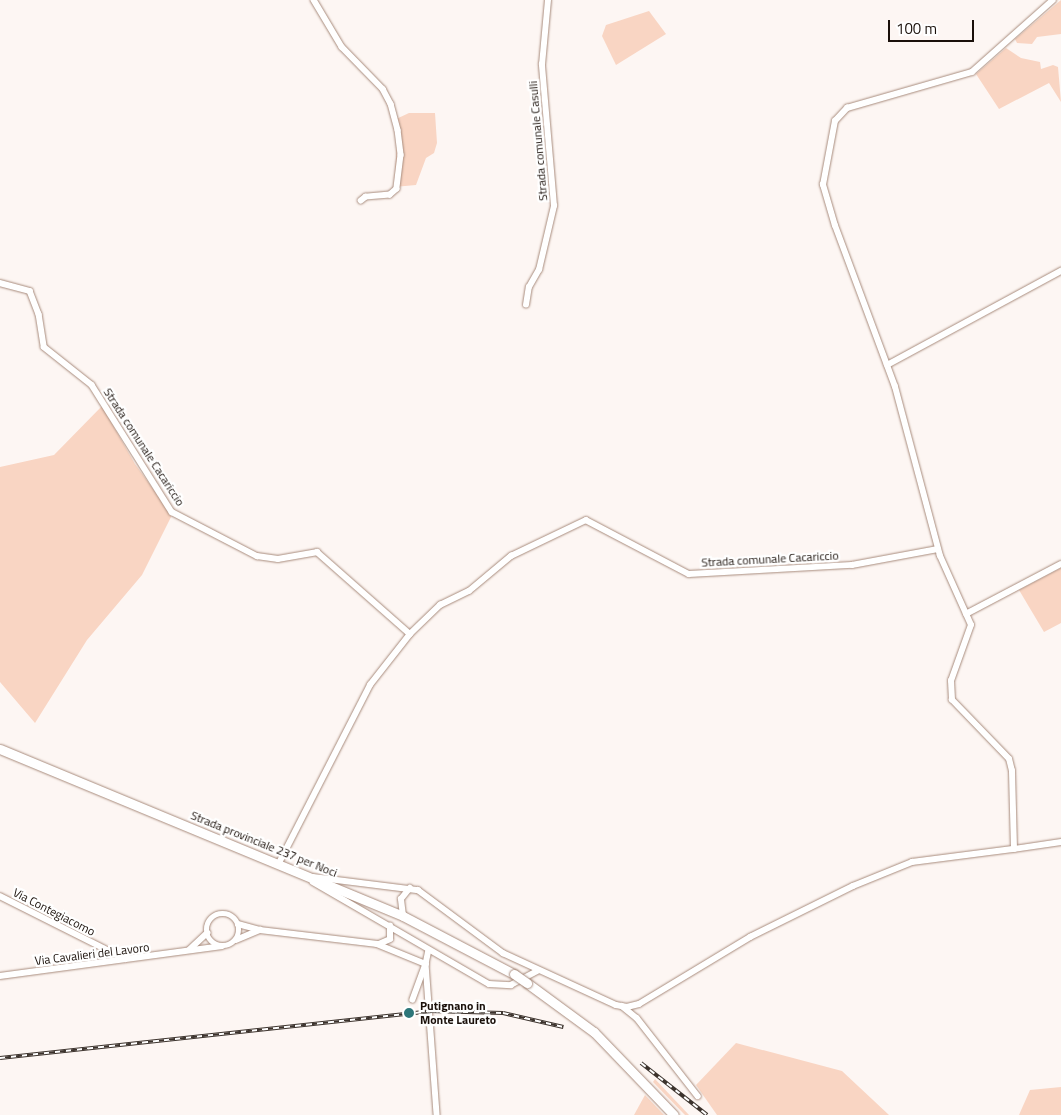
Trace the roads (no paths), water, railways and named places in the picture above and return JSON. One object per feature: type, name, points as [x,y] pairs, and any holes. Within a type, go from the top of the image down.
[{"type":"main road","name":"Strada provinciale 237 per Noci","points":[[0,749],[297,870],[403,916],[514,974],[594,1032],[674,1115]]},
{"type":"street","points":[[314,0],[342,46],[383,89],[398,130],[401,155],[397,188],[390,195],[366,197],[361,201]]},
{"type":"street","name":"Strada comunale Casulli","points":[[526,305],[529,287],[539,270],[554,206],[542,66],[548,0]]},
{"type":"street","points":[[1014,849],[1012,771],[1009,760],[952,700],[951,681],[970,625],[938,549],[887,365],[835,226],[824,185],[835,121],[847,108],[972,72],[1053,0]]},
{"type":"street","points":[[887,365],[1061,271]]},
{"type":"street","name":"Strada comunale Cacariccio","points":[[0,284],[30,291],[39,314],[44,347],[92,386],[172,512],[257,556],[278,559],[295,553],[317,552],[410,634]]},
{"type":"street","name":"Strada comunale Cacariccio","points":[[279,863],[370,685],[410,634],[440,605],[469,591],[511,556],[586,520],[688,574],[852,565],[938,549]]},
{"type":"street","points":[[966,614],[1061,564]]},
{"type":"street","points":[[622,1006],[639,1004],[750,937],[853,886],[912,862],[1061,842]]},
{"type":"street","points":[[297,870],[489,984],[502,987],[537,971]]},
{"type":"street","points":[[313,877],[363,885],[410,888],[426,893],[503,953],[537,971],[622,1006],[637,1018],[698,1096]]},
{"type":"street","points":[[403,916],[401,899],[410,888]]},
{"type":"street","name":"Via Contegiacomo","points":[[0,896],[126,960]]},
{"type":"street","points":[[186,952],[195,948],[207,932],[208,922],[216,915],[227,914],[238,924],[260,930],[377,944],[426,964]]},
{"type":"street","points":[[236,940],[238,924]]},
{"type":"street","points":[[377,944],[390,939],[390,926]]},
{"type":"street","name":"Via Cavalieri del Lavoro","points":[[0,976],[222,946],[260,930]]},
{"type":"street","points":[[207,932],[212,942],[222,946]]},
{"type":"street","points":[[413,1000],[429,950]]},
{"type":"street","points":[[426,964],[438,1115]]},
{"type":"railway","points":[[0,1058],[430,1011],[503,1013],[563,1027]]},
{"type":"railway","points":[[641,1063],[707,1115]]},
{"type":"place","name":"Putignano in Monte Laureto","points":[[409,1013]]}]
